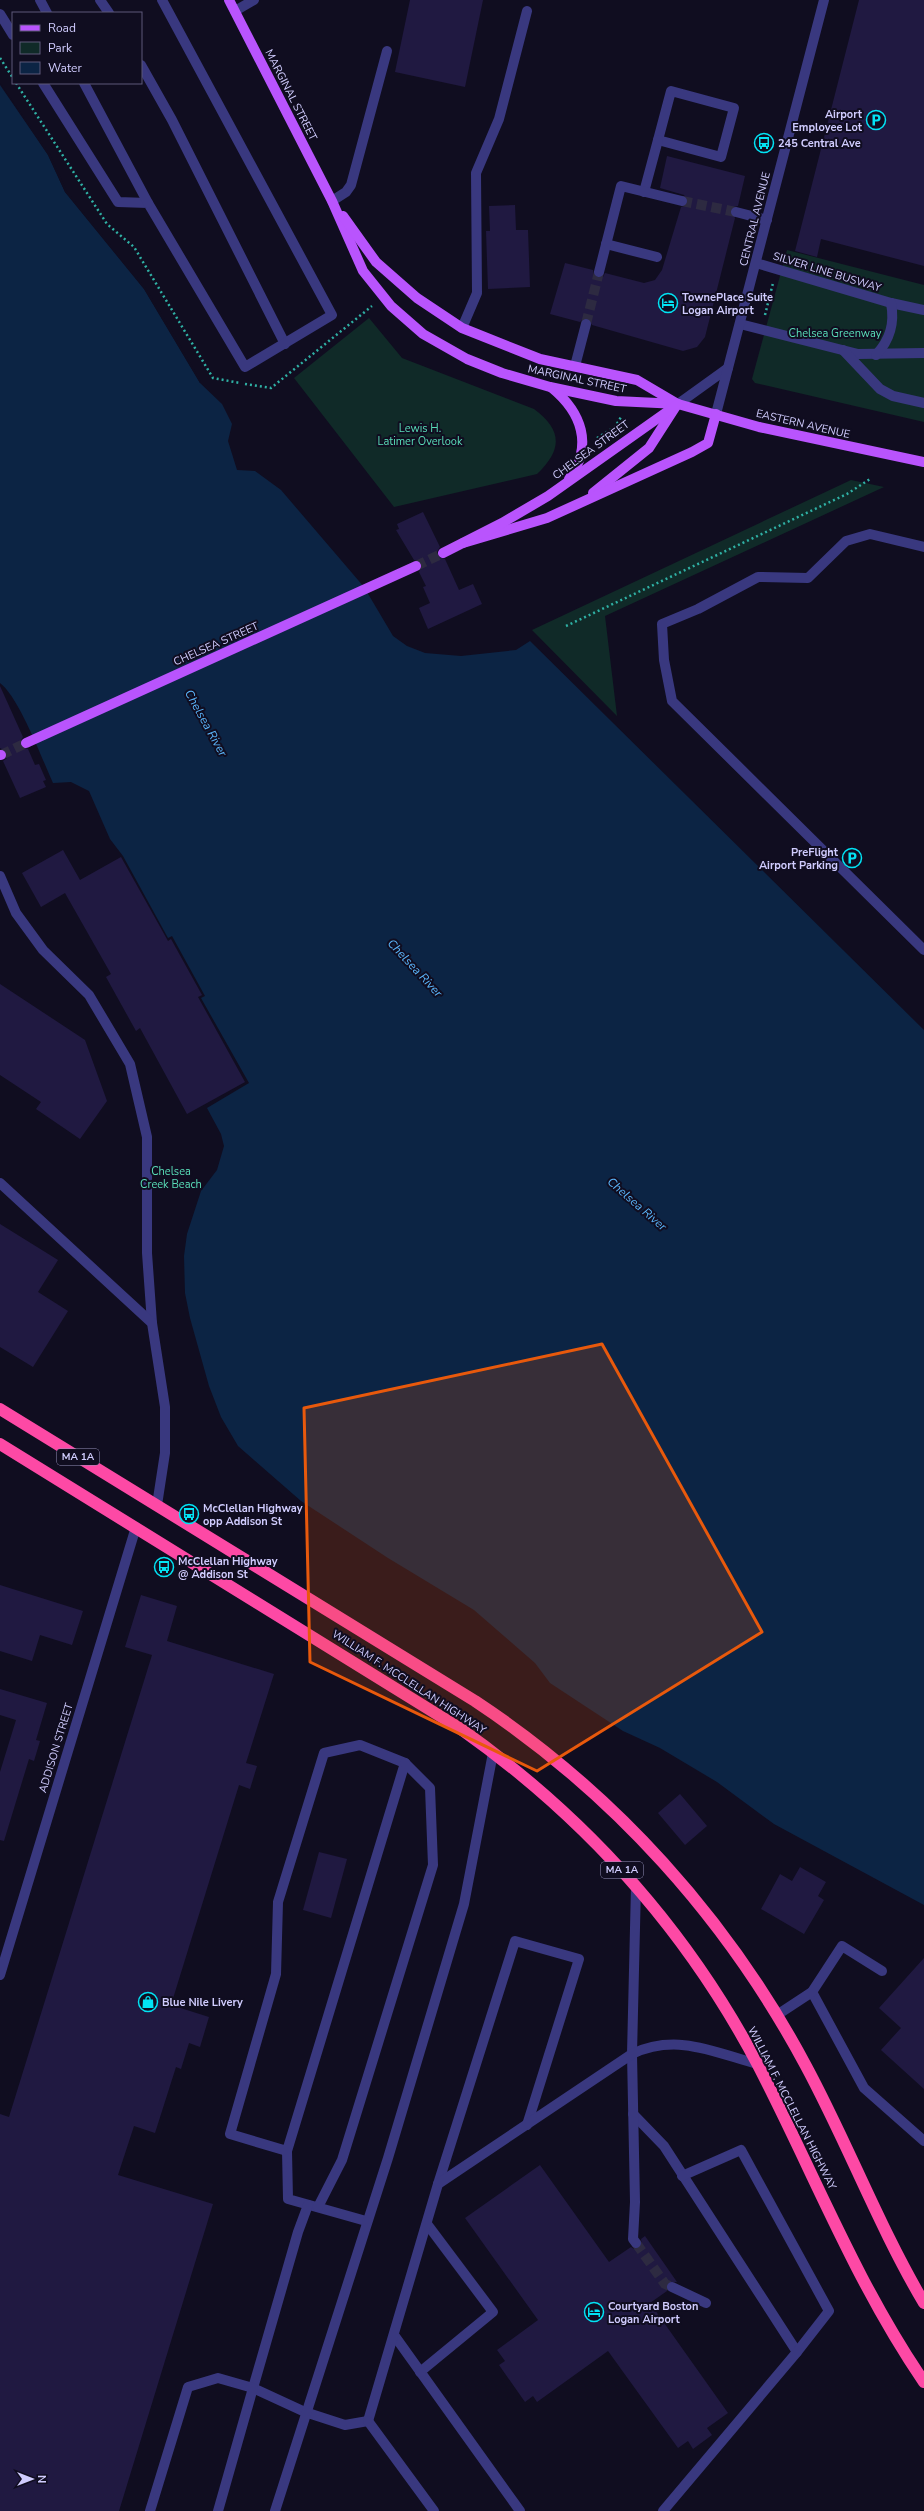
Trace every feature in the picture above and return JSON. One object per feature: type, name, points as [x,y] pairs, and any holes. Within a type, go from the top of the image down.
[{"type":"highway","name":"WILLIAM F. MCCLELLAN HIGHWAY","points":[[0,1409],[475,1701],[552,1757],[614,1811],[676,1876],[735,1950],[777,2014],[816,2085],[887,2235],[924,2303]]},
{"type":"highway","name":"WILLIAM F. MCCLELLAN HIGHWAY","points":[[0,1444],[430,1708],[494,1753],[564,1811],[636,1886],[700,1969],[757,2064],[877,2307],[924,2382]]},
{"type":"main road","name":"MARGINAL STREET","points":[[229,0],[332,201],[363,271],[372,285],[402,316],[423,334],[467,359],[502,373],[550,387],[616,401],[678,404]]},
{"type":"main road","name":"MARGINAL STREET","points":[[332,201],[376,262],[417,298],[462,328],[520,353],[638,380],[678,404]]},
{"type":"main road","points":[[550,387],[569,403],[579,421],[581,430],[580,454],[577,465],[565,484]]},
{"type":"main road","points":[[566,510],[600,488],[649,448],[678,404]]},
{"type":"main road","name":"EASTERN AVENUE","points":[[678,404],[760,427],[924,462]]},
{"type":"main road","name":"CHELSEA STREET","points":[[443,553],[502,523],[565,484],[678,404]]},
{"type":"main road","name":"CENTRAL AVENUE","points":[[708,443],[716,414]]},
{"type":"main road","name":"CHELSEA STREET","points":[[463,543],[527,525],[566,510],[660,468],[708,443]]},
{"type":"main road","name":"CHELSEA STREET","points":[[26,743],[416,566]]},
{"type":"street","points":[[40,0],[46,12]]},
{"type":"street","points":[[100,0],[108,12]]},
{"type":"street","points":[[85,84],[148,203],[245,367],[332,315],[162,0]]},
{"type":"street","points":[[234,11],[254,0]]},
{"type":"street","name":"CENTRAL AVENUE","points":[[716,414],[824,0]]},
{"type":"street","points":[[462,328],[477,293],[476,173],[498,124],[527,11]]},
{"type":"street","points":[[0,14],[12,33]]},
{"type":"street","points":[[332,201],[346,192],[351,185],[387,51]]},
{"type":"street","points":[[142,67],[172,120],[285,344]]},
{"type":"street","points":[[45,84],[118,202],[148,203]]},
{"type":"street","points":[[644,192],[671,91],[734,108],[722,157],[658,140]]},
{"type":"street","points":[[599,272],[621,186],[682,201]]},
{"type":"street","points":[[736,212],[767,220]]},
{"type":"street","points":[[606,244],[657,257]]},
{"type":"street","name":"SILVER LINE BUSWAY","points":[[756,263],[891,303],[924,310]]},
{"type":"street","name":"SILVER LINE BUSWAY","points":[[876,355],[886,343],[892,326],[891,303]]},
{"type":"street","points":[[575,366],[586,324]]},
{"type":"street","points":[[740,324],[843,350],[876,355],[924,353]]},
{"type":"street","points":[[843,350],[887,393],[924,403]]},
{"type":"street","name":"CHELSEA STREET","points":[[678,404],[728,368]]},
{"type":"street","points":[[924,547],[870,534],[864,535],[846,541],[808,578],[758,577],[698,609],[662,624],[664,660],[672,701],[924,950]]},
{"type":"street","points":[[0,876],[16,913],[43,950],[90,995],[130,1064],[147,1138],[147,1253],[152,1323],[165,1407],[165,1453],[157,1506]]},
{"type":"street","points":[[0,1183],[152,1323]]},
{"type":"street","name":"ADDISON STREET","points":[[0,1976],[136,1527]]},
{"type":"street","points":[[218,2511],[298,2232],[342,2160],[433,1865],[430,1788],[405,1763],[360,1745],[324,1753],[278,1902],[276,1974],[230,2134],[287,2152]]},
{"type":"street","points":[[275,2511],[366,2221],[390,2151],[465,1897],[494,1753]]},
{"type":"street","points":[[366,2221],[288,2198],[287,2152],[405,1763]]},
{"type":"street","points":[[636,1886],[632,2054],[635,2202],[633,2239],[636,2243]]},
{"type":"street","points":[[368,2421],[438,2184],[515,1941],[579,1959],[527,2125]]},
{"type":"street","points":[[777,2014],[812,1992],[842,1946],[882,1971]]},
{"type":"street","points":[[812,1992],[864,2088],[924,2141]]},
{"type":"street","points":[[438,2184],[632,2054],[648,2047],[680,2044],[757,2064]]},
{"type":"street","points":[[633,2114],[664,2146],[682,2176],[798,2352]]},
{"type":"street","points":[[663,2511],[798,2352],[829,2311],[741,2150],[682,2176]]},
{"type":"street","points":[[420,2372],[494,2312],[427,2224]]},
{"type":"street","points":[[672,2287],[706,2303]]},
{"type":"street","points":[[394,2336],[520,2511]]},
{"type":"street","points":[[150,2511],[188,2387],[218,2378],[253,2388],[305,2412],[345,2425],[368,2421]]},
{"type":"street","points":[[368,2421],[434,2511]]},
{"type":"path","points":[[0,58],[12,76]]},
{"type":"path","points":[[765,316],[774,280]]},
{"type":"path","points":[[595,439],[616,427],[621,416]]},
{"type":"path","points":[[566,626],[847,494],[870,479]]},
{"type":"highlighted area","points":[[602,1344],[762,1632],[537,1771],[310,1662],[304,1408]]},
{"type":"green space","name":"Chelsea Greenway","points":[[787,250],[924,285],[924,422],[755,383],[752,379]]},
{"type":"green space","name":"Lewis H. Latimer Overlook","points":[[369,318],[402,358],[534,409],[550,424],[556,440],[555,448],[545,465],[537,474],[394,507],[294,378]]},
{"type":"green space","points":[[851,480],[884,487],[605,616],[617,716],[532,630]]},
{"type":"water","name":"Chelsea River","points":[[0,85],[48,155],[65,192],[144,289],[200,383],[222,404],[232,424],[228,441],[237,470],[255,471],[281,490],[364,587],[393,636],[407,646],[425,653],[461,656],[516,650],[530,641],[924,1030],[924,1905],[774,1824],[717,1782],[660,1748],[623,1731],[550,1683],[535,1663],[474,1610],[388,1558],[301,1501],[238,1446],[221,1417],[209,1386],[190,1318],[185,1293],[184,1256],[187,1234],[201,1191],[217,1170],[224,1146],[221,1134],[207,1108],[249,1083],[201,998],[205,996],[172,936],[168,938],[123,856],[110,839],[89,791],[71,782],[53,783],[22,714],[15,701],[0,683]]},
{"type":"pier","points":[[0,83],[50,154],[67,191],[146,288],[201,381],[200,383],[144,289],[65,192],[48,155]]},
{"type":"building","points":[[410,0],[483,0],[465,87],[395,72]]},
{"type":"building","name":"Airport Employee Lot","points":[[859,0],[924,0],[924,266],[821,239],[817,257],[795,251]]},
{"type":"building","points":[[667,156],[745,176],[738,206],[732,207],[730,211],[735,218],[705,337],[697,347],[683,351],[592,325],[588,318],[584,318],[580,322],[550,314],[565,263],[593,270],[594,276],[598,278],[603,277],[605,273],[644,283],[655,280],[662,270],[681,207],[686,206],[688,202],[684,195],[660,188]]},
{"type":"building","points":[[515,205],[516,230],[528,230],[530,287],[488,289],[486,231],[490,231],[489,206]]},
{"type":"building","points":[[423,512],[440,547],[437,552],[437,556],[445,559],[459,590],[473,584],[482,604],[428,629],[419,608],[430,603],[423,587],[426,586],[419,572],[422,564],[419,561],[414,560],[396,530],[399,529],[397,524]]},
{"type":"building","points":[[0,686],[23,737],[20,742],[20,746],[28,749],[35,765],[39,764],[46,780],[43,781],[46,787],[20,798],[3,761],[7,758],[7,752],[0,748]]},
{"type":"building","points":[[63,850],[80,880],[121,857],[168,941],[171,939],[202,995],[198,997],[245,1082],[187,1114],[140,1028],[136,1031],[106,977],[111,974],[65,893],[41,907],[22,873]]},
{"type":"building","points":[[0,984],[85,1040],[107,1101],[80,1139],[36,1109],[41,1102],[0,1075]]},
{"type":"building","points":[[0,1224],[58,1260],[38,1292],[68,1311],[33,1367],[0,1347]]},
{"type":"building","points":[[0,1585],[83,1611],[72,1645],[40,1635],[32,1661],[0,1651]]},
{"type":"building","points":[[141,1595],[177,1606],[167,1641],[274,1674],[246,1763],[257,1766],[250,1789],[239,1785],[171,2005],[209,2017],[200,2047],[189,2043],[181,2069],[176,2067],[155,2133],[134,2126],[118,2175],[213,2204],[119,2511],[0,2511],[0,2114],[9,2117],[152,1655],[125,1647]]},
{"type":"building","points":[[0,1689],[47,1703],[36,1740],[40,1741],[34,1761],[29,1759],[4,1841],[0,1840],[0,1772],[16,1720],[0,1715]]},
{"type":"building","points":[[680,1794],[707,1826],[685,1845],[658,1813]]},
{"type":"building","points":[[319,1852],[347,1859],[331,1918],[303,1910]]},
{"type":"building","points":[[800,1867],[826,1882],[818,1896],[824,1900],[804,1934],[761,1909],[780,1874],[792,1881]]},
{"type":"building","points":[[924,1958],[924,2089],[881,2050],[901,2028],[879,2008]]},
{"type":"building","name":"Courtyard Boston Logan Airport","points":[[540,2165],[609,2262],[631,2247],[634,2249],[640,2248],[642,2245],[641,2239],[645,2236],[677,2282],[668,2282],[666,2287],[667,2291],[650,2303],[728,2413],[707,2428],[712,2435],[693,2449],[688,2441],[678,2448],[608,2351],[537,2402],[533,2396],[525,2402],[499,2365],[505,2361],[497,2350],[538,2320],[465,2218]]},
{"type":"tunnel","points":[[682,201],[736,212]]},
{"type":"tunnel","points":[[586,324],[599,272]]},
{"type":"tunnel","points":[[416,566],[443,553]]},
{"type":"tunnel","points":[[1,755],[26,743]]},
{"type":"tunnel","points":[[636,2243],[665,2284],[672,2287]]},
{"type":"place","name":"Airport Employee Lot","points":[[876,120]]},
{"type":"place","name":"245 Central Ave","points":[[764,143]]},
{"type":"place","name":"TownePlace Suite Logan Airport","points":[[668,303]]},
{"type":"place","name":"PreFlight Airport Parking","points":[[852,858]]},
{"type":"place","name":"McClellan Highway opp Addison St","points":[[189,1514]]},
{"type":"place","name":"McClellan Highway @ Addison St","points":[[164,1567]]},
{"type":"place","name":"Blue Nile Livery","points":[[148,2002]]},
{"type":"place","name":"Courtyard Boston Logan Airport","points":[[594,2312]]},
{"type":"park label","name":"Chelsea Creek Beach","points":[[171,1177]]}]
